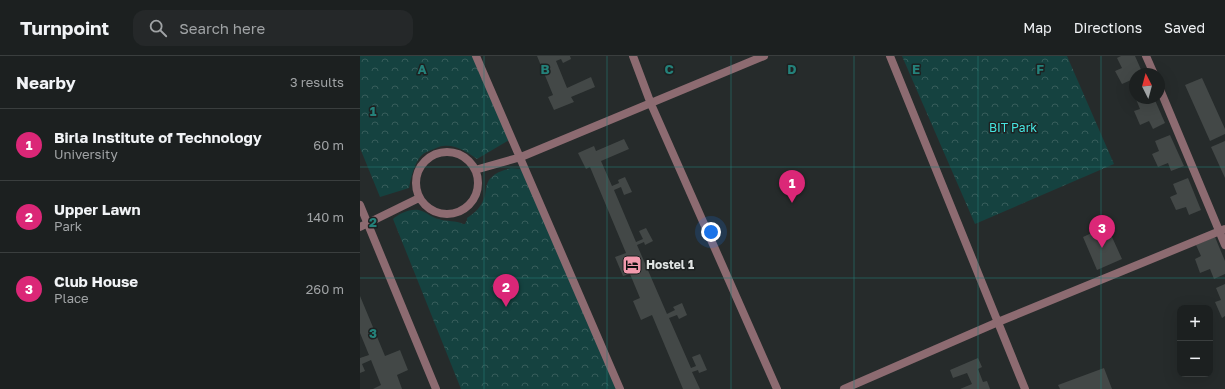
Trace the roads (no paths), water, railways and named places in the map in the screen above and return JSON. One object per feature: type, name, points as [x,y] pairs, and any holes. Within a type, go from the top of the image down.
[{"type":"street","points":[[476,56],[620,389]]},
{"type":"street","points":[[632,56],[651,104],[777,389]]},
{"type":"street","points":[[475,170],[521,158],[764,56]]},
{"type":"street","points":[[890,56],[1026,389]]},
{"type":"street","points":[[1146,56],[1151,68]]},
{"type":"street","points":[[1165,101],[1222,230],[1225,245]]},
{"type":"street","points":[[445,152],[458,154],[468,160],[475,170],[478,182],[476,194],[470,205],[460,212],[448,215],[435,213],[425,206],[419,198],[415,184],[417,172],[423,162],[434,155],[445,152]]},
{"type":"street","points":[[360,227],[419,198]]},
{"type":"street","points":[[360,205],[436,389]]},
{"type":"street","points":[[844,389],[998,322],[1222,230]]},
{"type":"place","name":"Birla Institute of Technology","points":[[792,203]]},
{"type":"place","name":"Club House","points":[[1102,248]]},
{"type":"place","name":"Hostel 1","points":[[632,265]]},
{"type":"place","name":"Upper Lawn","points":[[506,307]]},
{"type":"park label","name":"BIT Park","points":[[1013,128]]}]
